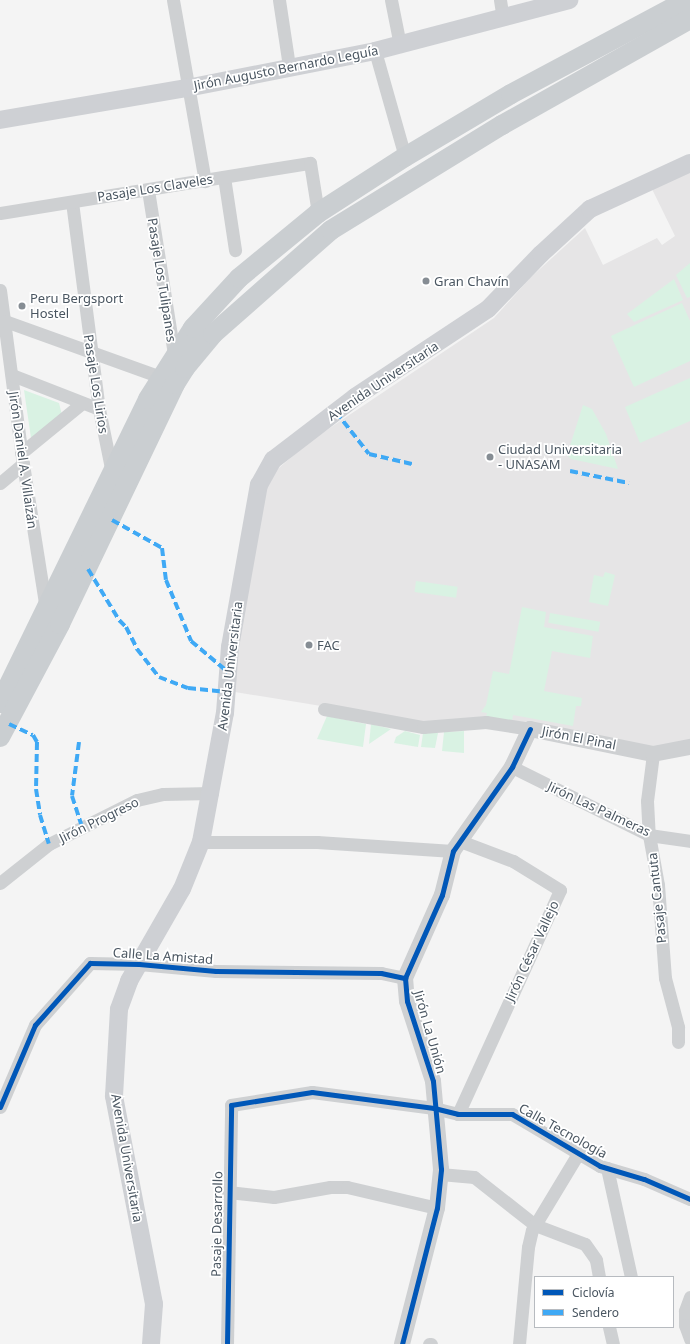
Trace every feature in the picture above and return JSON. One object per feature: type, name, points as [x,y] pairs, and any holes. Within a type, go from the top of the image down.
[{"type":"main road","name":"Jirón Augusto Bernardo Leguía","points":[[0,120],[187,88],[289,66],[400,45],[503,19],[569,0]]},
{"type":"main road","points":[[0,703],[53,618],[127,490],[174,371],[193,328],[239,278],[318,213],[405,157],[511,94],[687,0]]},
{"type":"main road","points":[[3,726],[53,618],[112,472],[148,399],[174,371],[328,232],[502,125],[690,19]]},
{"type":"main road","name":"Avenida Universitaria","points":[[151,1344],[154,1304],[114,1096],[119,1009],[129,981],[182,889],[201,842],[212,793],[225,713],[230,647],[258,485],[273,460],[355,397],[488,309],[541,254],[590,209],[690,163]]},
{"type":"street","points":[[173,0],[187,88],[205,180]]},
{"type":"street","points":[[279,0],[289,66]]},
{"type":"street","points":[[392,0],[400,45]]},
{"type":"street","points":[[500,0],[503,19]]},
{"type":"street","points":[[375,50],[405,157]]},
{"type":"street","name":"Pasaje Los Claveles","points":[[0,213],[310,163],[318,213]]},
{"type":"street","points":[[224,177],[235,250]]},
{"type":"street","name":"Pasaje Los Tulipanes","points":[[148,190],[174,371]]},
{"type":"street","name":"Pasaje Los Lirios","points":[[72,202],[90,351],[99,409],[112,472],[127,490]]},
{"type":"street","name":"Jirón Daniel A. Villaizán","points":[[0,290],[1,308],[5,320],[22,459],[53,618]]},
{"type":"street","points":[[5,320],[90,351],[174,371]]},
{"type":"street","points":[[12,375],[99,409]]},
{"type":"street","points":[[0,483],[22,459],[82,403]]},
{"type":"street","name":"Jirón El Pinal","points":[[324,709],[423,726],[486,722],[530,729],[653,754],[690,748]]},
{"type":"street","name":"Jirón La Unión","points":[[402,1344],[437,1208],[440,1174],[433,1081],[408,1001],[405,978],[442,895],[456,846],[512,767],[530,729]]},
{"type":"street","name":"Pasaje Cantuta","points":[[653,754],[647,801],[649,835],[658,885],[665,978],[678,1027],[678,1042]]},
{"type":"street","name":"Jirón Las Palmeras","points":[[512,767],[649,835],[690,841]]},
{"type":"street","name":"Jirón Progreso","points":[[0,884],[49,844],[137,800],[163,794],[212,793]]},
{"type":"street","name":"Jirón César Vallejo","points":[[201,842],[317,842],[456,846],[512,861],[560,890],[458,1114]]},
{"type":"street","name":"Calle La Amistad","points":[[0,1107],[36,1025],[90,963],[139,964],[216,970],[381,973],[405,978]]},
{"type":"street","name":"Calle Tecnología","points":[[231,1105],[312,1092],[434,1108],[458,1114],[512,1114],[607,1168],[644,1179],[690,1199]]},
{"type":"street","name":"Pasaje Desarrollo","points":[[227,1344],[228,1192],[231,1105]]},
{"type":"street","points":[[519,1344],[528,1247],[535,1225],[579,1152]]},
{"type":"street","points":[[607,1168],[631,1276]]},
{"type":"street","points":[[440,1174],[474,1177],[484,1182],[535,1225],[585,1244],[596,1260],[600,1276]]},
{"type":"street","points":[[228,1192],[274,1197],[330,1187],[347,1187],[437,1208]]},
{"type":"street","points":[[690,1297],[685,1311],[685,1325],[690,1339]]},
{"type":"street","points":[[609,1328],[612,1344]]},
{"type":"shaded area","name":"Ciudad Universitaria - UNASAM","points":[[690,172],[690,742],[649,750],[487,721],[419,722],[235,692],[239,628],[267,486],[273,473],[309,442],[494,318],[531,277],[585,228],[603,265],[657,238],[662,245],[675,236],[652,189]]},
{"type":"green space","points":[[690,263],[690,297],[687,298],[676,275]]},
{"type":"green space","points":[[674,279],[683,300],[634,322],[627,314]]},
{"type":"green space","points":[[682,303],[690,321],[690,361],[634,387],[611,336]]},
{"type":"green space","points":[[690,378],[690,421],[640,443],[625,407]]},
{"type":"green space","points":[[24,390],[59,403],[62,415],[31,438]]},
{"type":"green space","points":[[583,405],[592,409],[606,434],[618,469],[571,459],[567,455]]},
{"type":"green space","points":[[605,572],[615,575],[608,606],[589,602],[594,575],[603,577]]},
{"type":"green space","points":[[416,581],[458,587],[456,598],[414,592]]},
{"type":"green space","points":[[522,607],[546,612],[544,627],[593,636],[590,658],[552,651],[544,691],[582,698],[581,706],[576,706],[573,726],[513,715],[512,721],[486,717],[487,713],[481,712],[486,705],[493,671],[509,674]]},
{"type":"green space","points":[[550,613],[600,622],[598,632],[548,623]]},
{"type":"green space","points":[[327,716],[366,724],[363,747],[317,739]]},
{"type":"green space","points":[[371,724],[391,729],[369,744]]},
{"type":"green space","points":[[405,731],[420,735],[418,747],[394,743],[396,737]]},
{"type":"green space","points":[[464,731],[464,753],[442,751],[444,732]]},
{"type":"green space","points":[[423,733],[438,733],[435,748],[421,747]]},
{"type":"marked path","points":[[336,412],[369,454],[412,464]]},
{"type":"marked path","points":[[570,471],[629,483]]},
{"type":"marked path","points":[[112,520],[162,548],[166,580],[191,641],[228,672]]},
{"type":"marked path","points":[[88,569],[119,620],[126,627],[137,649],[159,677],[188,688],[227,692]]},
{"type":"marked path","points":[[9,724],[33,735],[37,742],[36,789],[40,815],[49,844]]},
{"type":"marked path","points":[[79,742],[72,796],[82,827]]},
{"type":"cycle path","points":[[402,1344],[437,1208],[441,1169],[433,1081],[407,1001],[405,978],[442,895],[453,851],[512,767],[530,729]]},
{"type":"cycle path","points":[[0,1107],[35,1025],[90,963],[139,964],[216,971],[381,973],[405,978]]},
{"type":"cycle path","points":[[227,1344],[231,1105],[312,1092],[434,1108],[458,1114],[512,1114],[600,1166],[644,1179],[690,1199]]},
{"type":"place","name":"Gran Chavín","points":[[426,281]]},
{"type":"place","name":"Peru Bergsport Hostel","points":[[22,306]]},
{"type":"place","name":"Ciudad Universitaria - UNASAM","points":[[490,457]]},
{"type":"place","name":"FAC","points":[[309,645]]}]
